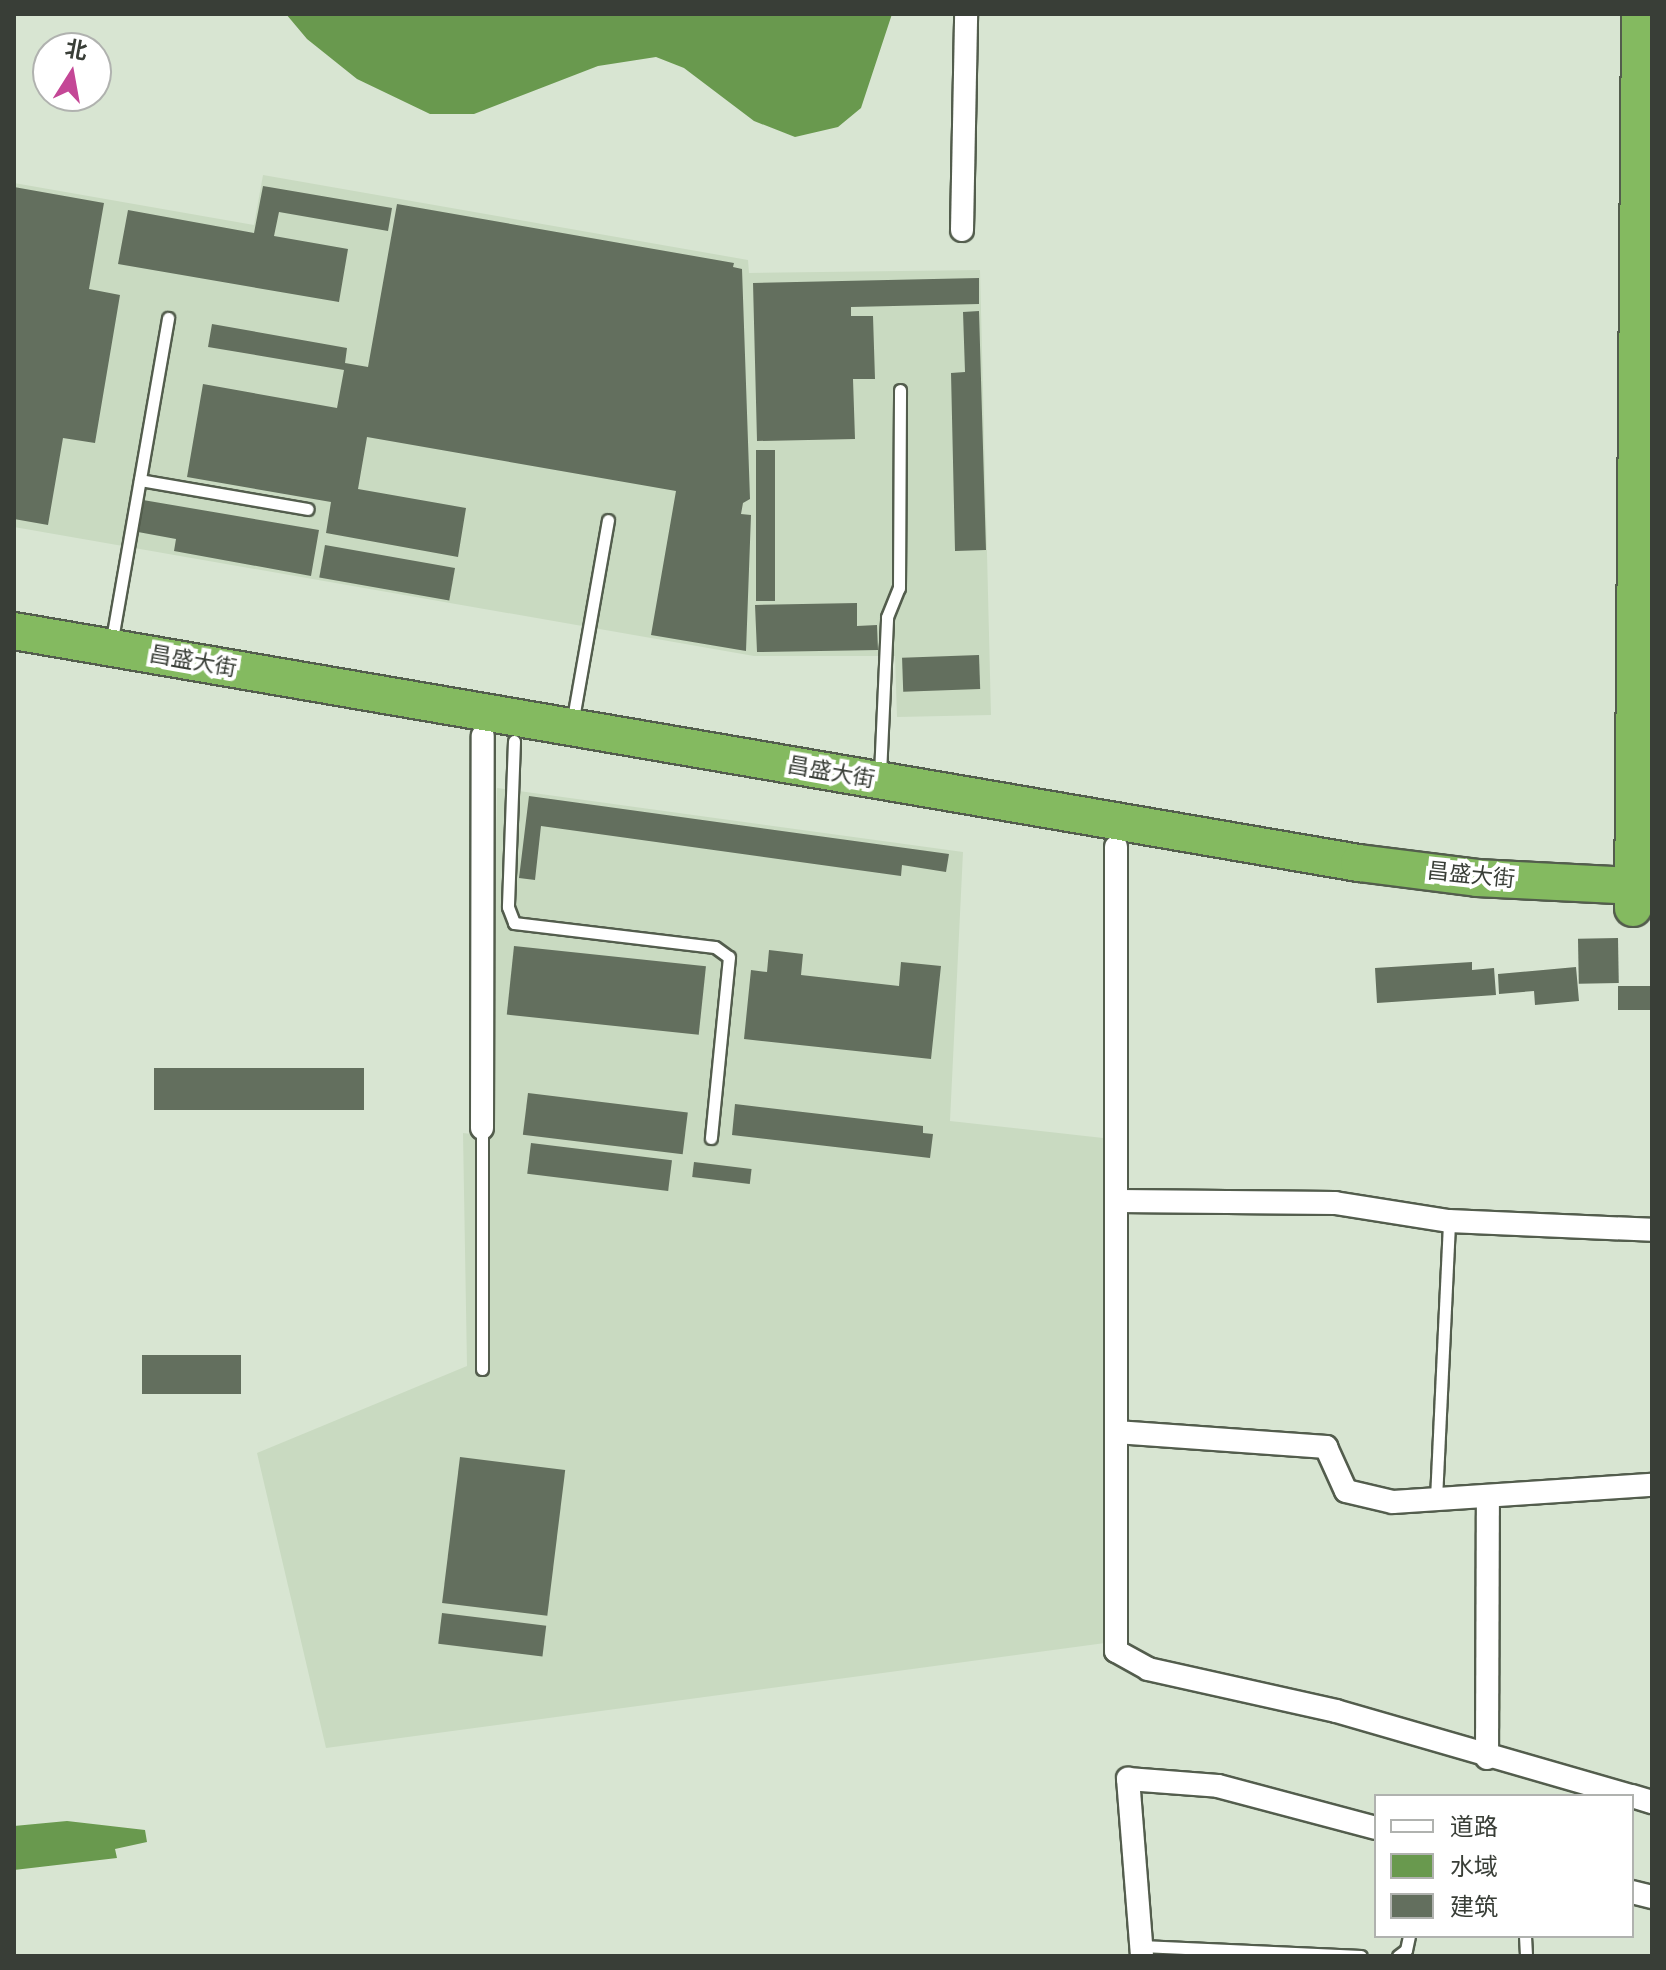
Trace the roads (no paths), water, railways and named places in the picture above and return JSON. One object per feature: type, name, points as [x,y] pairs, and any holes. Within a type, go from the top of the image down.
[{"type":"highway","points":[[1640,14],[1645,422],[1642,898]]},
{"type":"highway","name":"昌盛大街","points":[[14,631],[1359,863],[1642,898]]},
{"type":"highway","name":"昌盛大街","points":[[14,654],[1116,847],[1475,901],[1642,898]]},
{"type":"street","points":[[962,230],[966,14]]},
{"type":"street","points":[[482,1128],[498,739]]},
{"type":"street","points":[[1116,847],[1119,1201],[1116,1651],[1148,1669],[1336,1711],[1487,1758],[1624,1794]]},
{"type":"street","points":[[1119,1201],[1335,1203],[1449,1221],[1652,1230]]},
{"type":"street","points":[[1116,1432],[1326,1447],[1338,1483],[1357,1497],[1436,1499],[1652,1485]]},
{"type":"street","points":[[1487,1758],[1488,1496]]},
{"type":"street","points":[[1142,1951],[1128,1779],[1218,1786],[1374,1827]]},
{"type":"lane","points":[[110,648],[168,318]]},
{"type":"lane","points":[[880,782],[887,617],[899,588],[900,390]]},
{"type":"lane","points":[[140,480],[308,509]]},
{"type":"lane","points":[[572,728],[608,520]]},
{"type":"lane","points":[[498,739],[508,907],[514,923],[715,947],[729,957],[711,1138]]},
{"type":"lane","points":[[482,1128],[482,1369]]},
{"type":"lane","points":[[1436,1499],[1449,1221]]},
{"type":"lane","points":[[1398,1956],[1406,1950],[1409,1938]]},
{"type":"lane","points":[[1142,1951],[1361,1956]]},
{"type":"water","points":[[286,14],[892,14],[861,108],[838,127],[795,137],[754,121],[684,68],[656,57],[598,66],[474,114],[430,114],[357,79],[307,39]]},
{"type":"water","points":[[67,1821],[145,1830],[147,1842],[115,1849],[117,1858],[14,1870],[14,1826]]}]
